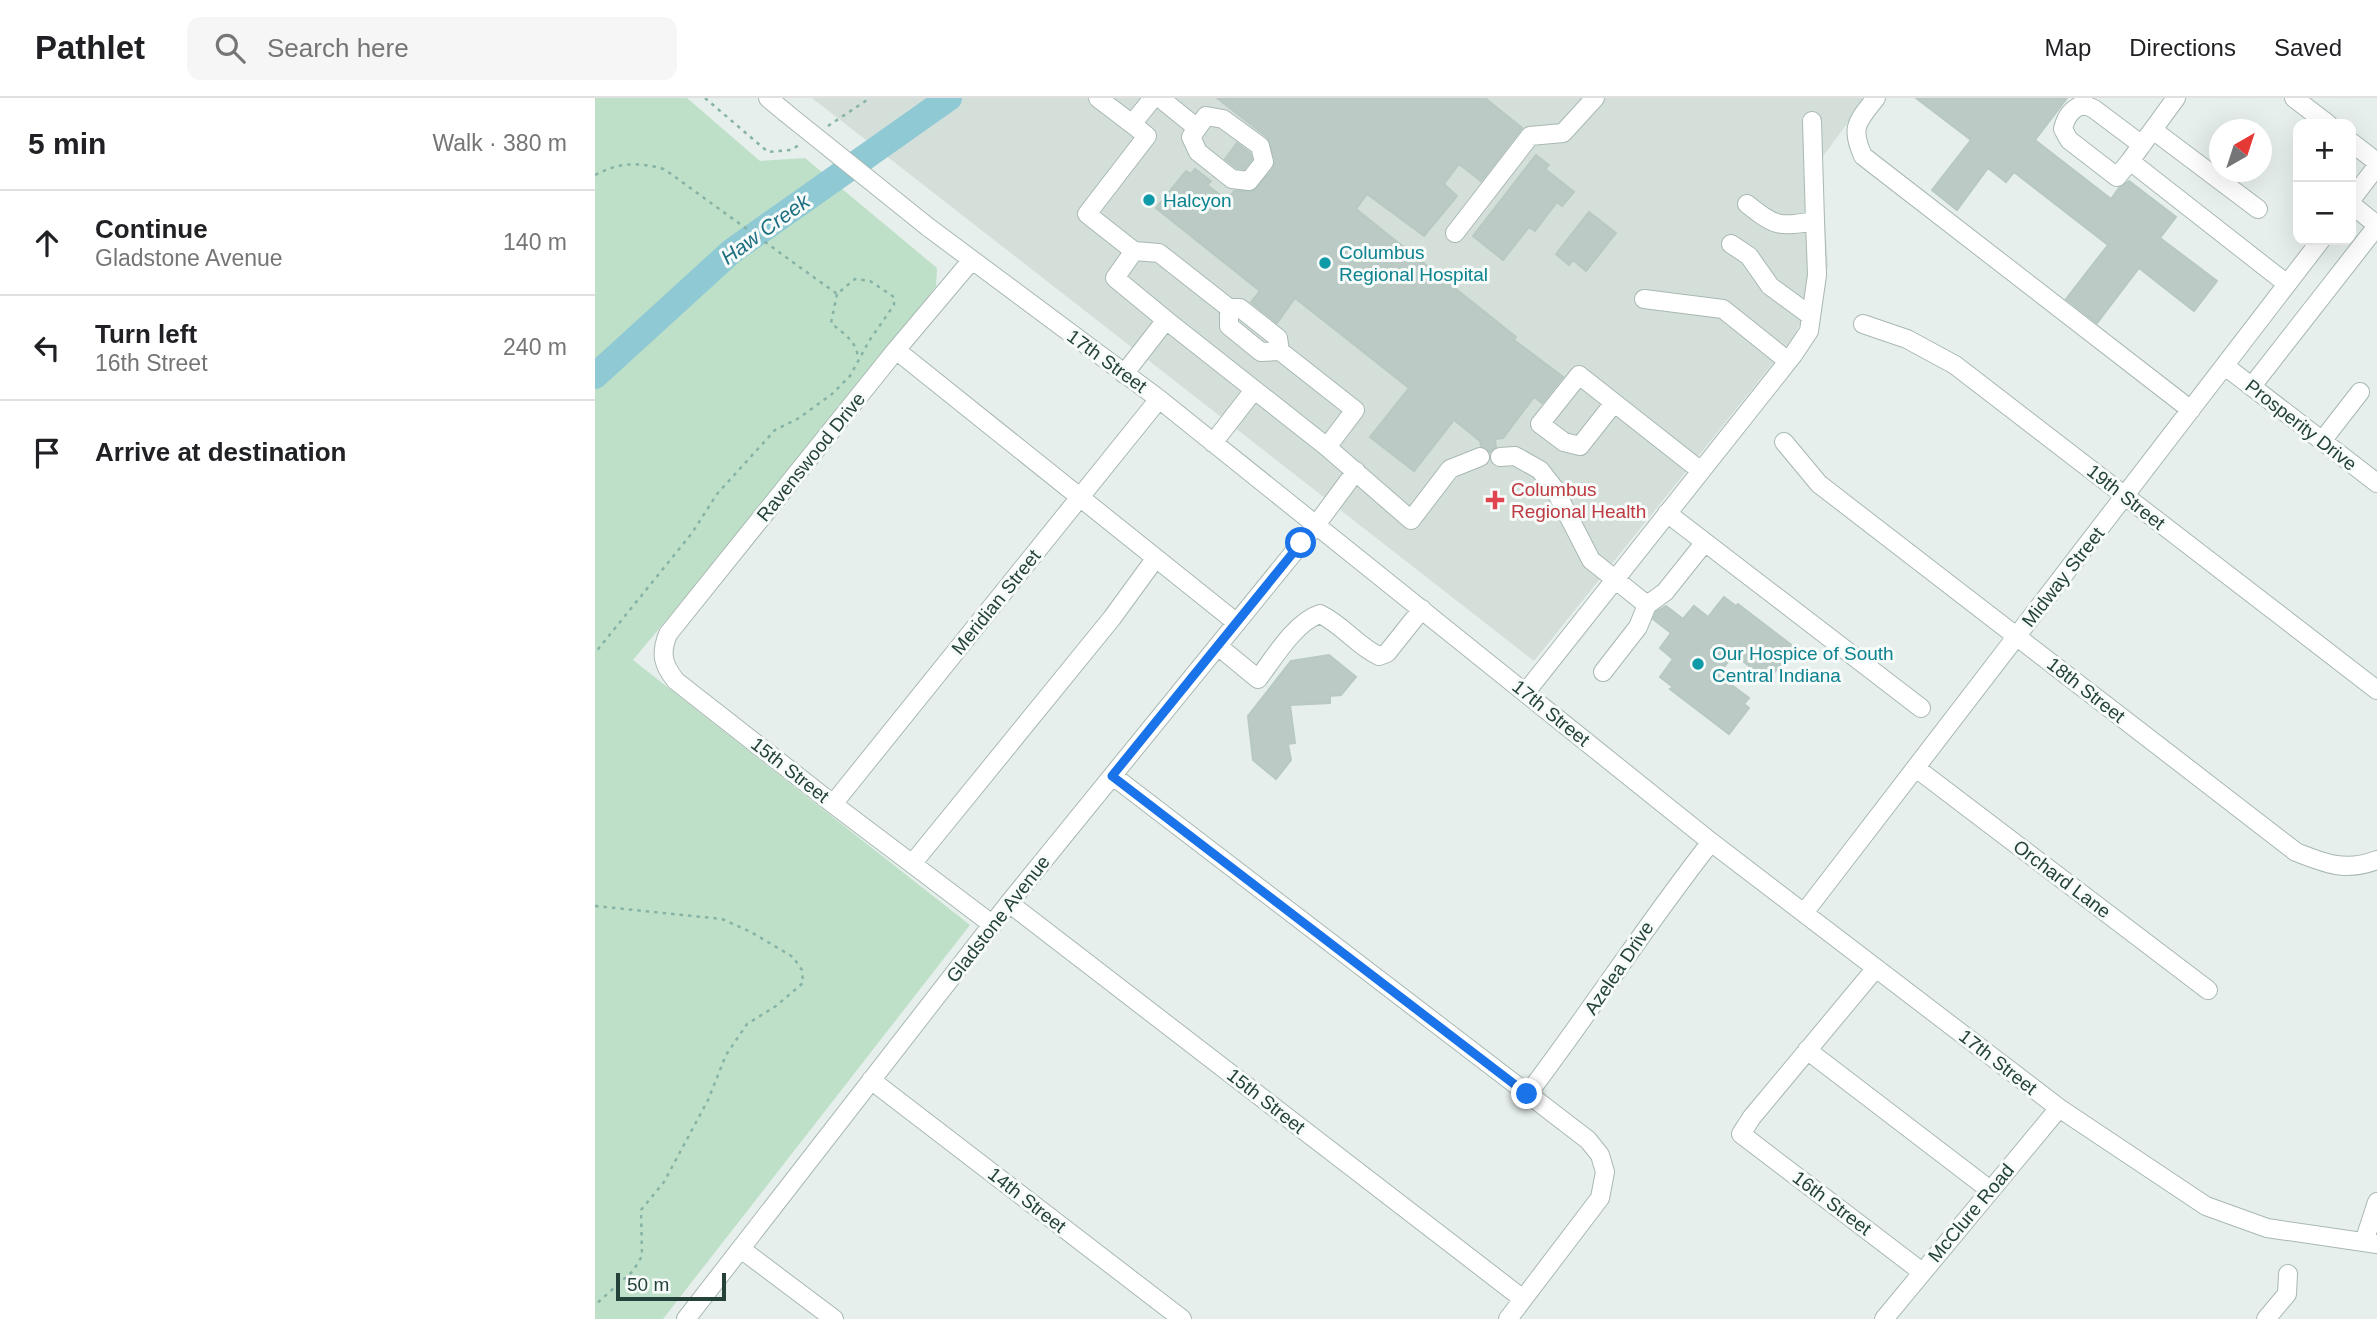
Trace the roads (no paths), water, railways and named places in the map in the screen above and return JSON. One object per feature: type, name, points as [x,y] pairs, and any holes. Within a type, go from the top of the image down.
[{"type":"street","name":"17th Street","points":[[768,98],[971,261],[1159,400],[1711,842],[2059,1108],[2206,1206],[2267,1228],[2370,1243]]},
{"type":"street","points":[[1098,98],[1147,136],[1087,214],[1134,251],[1159,253],[1229,308],[1229,326],[1261,352],[1280,351],[1355,410],[1327,447]]},
{"type":"street","points":[[1132,124],[1153,98]]},
{"type":"street","points":[[1160,98],[1197,128]]},
{"type":"street","points":[[1455,233],[1530,136],[1563,133],[1595,98]]},
{"type":"street","points":[[1876,98],[1859,120],[1855,137],[1863,156],[2191,410]]},
{"type":"street","points":[[2142,145],[2094,109],[2083,104],[2073,108],[2063,129],[2069,140],[2117,177],[2142,145],[2176,98]]},
{"type":"street","points":[[2294,98],[2321,119]]},
{"type":"street","points":[[1525,692],[1789,361],[1809,331],[1817,275],[1812,121]]},
{"type":"street","points":[[2153,130],[2258,209]]},
{"type":"street","points":[[2356,146],[2377,164],[2356,195]]},
{"type":"street","points":[[2130,161],[2287,284]]},
{"type":"street","points":[[1747,204],[1767,220],[1786,226],[1815,221]]},
{"type":"street","points":[[2252,386],[2377,226],[2356,207]]},
{"type":"street","points":[[1731,244],[1749,256],[1770,286],[1811,316]]},
{"type":"street","name":"Midway Street","points":[[1804,913],[2317,245]]},
{"type":"street","points":[[1134,251],[1115,278],[1327,447],[1411,520],[1450,469],[1480,457]]},
{"type":"street","name":"Ravenswood Drive","points":[[663,659],[663,647],[669,634],[971,261]]},
{"type":"street","points":[[1644,299],[1723,309],[1789,361]]},
{"type":"street","points":[[1125,374],[1166,320]]},
{"type":"street","name":"19th Street","points":[[1863,324],[1907,339],[1955,365],[2377,690]]},
{"type":"street","points":[[896,351],[1237,623]]},
{"type":"street","name":"Prosperity Drive","points":[[2225,366],[2377,483]]},
{"type":"street","points":[[1213,443],[1254,390]]},
{"type":"street","points":[[2322,441],[2360,392]]},
{"type":"street","name":"Meridian Street","points":[[833,804],[1159,400]]},
{"type":"street","points":[[1614,403],[1701,471]]},
{"type":"street","name":"18th Street","points":[[1784,442],[1819,484],[2296,852],[2329,866],[2361,866],[2377,860]]},
{"type":"street","points":[[1500,457],[1515,456],[1540,470],[1555,488],[1591,560],[1647,605]]},
{"type":"street","name":"Gladstone Avenue","points":[[687,1319],[1010,903],[1316,525],[1356,471]]},
{"type":"street","points":[[1667,513],[1920,708]]},
{"type":"street","points":[[1603,672],[1638,627],[1647,605],[1665,592],[1705,542]]},
{"type":"street","points":[[912,863],[1112,618],[1155,558]]},
{"type":"street","points":[[1218,646],[1258,679],[1300,626],[1310,618],[1320,614],[1332,620],[1367,651],[1379,656],[1387,653],[1422,609]]},
{"type":"street","name":"15th Street","points":[[663,659],[676,681],[993,925]]},
{"type":"street","name":"Orchard Lane","points":[[1916,768],[2208,990]]},
{"type":"street","points":[[1112,776],[1588,1140],[1600,1155],[1605,1172],[1600,1198],[1508,1319]]},
{"type":"street","name":"Azelea Drive","points":[[1527,1094],[1578,1028],[1664,901],[1711,842]]},
{"type":"street","name":"15th Street","points":[[1010,903],[1523,1299]]},
{"type":"street","points":[[1876,968],[1807,1051],[1990,1190]]},
{"type":"street","name":"16th Street","points":[[1807,1051],[1741,1133],[1922,1272]]},
{"type":"street","name":"14th Street","points":[[871,1080],[1182,1319]]},
{"type":"street","name":"McClure Road","points":[[1884,1319],[2059,1108]]},
{"type":"street","points":[[2370,1243],[2377,1202]]},
{"type":"street","points":[[741,1248],[834,1319]]},
{"type":"street","points":[[2266,1319],[2287,1294],[2288,1274]]},
{"type":"waterway","name":"Haw Creek","points":[[595,376],[732,251],[949,98]]},
{"type":"place","name":"Halcyon","points":[[1149,200]]},
{"type":"place","name":"Columbus Regional Hospital","points":[[1325,263]]},
{"type":"place","name":"Columbus Regional Health","points":[[1495,500]]},
{"type":"place","name":"Our Hospice of South Central Indiana","points":[[1698,664]]}]
